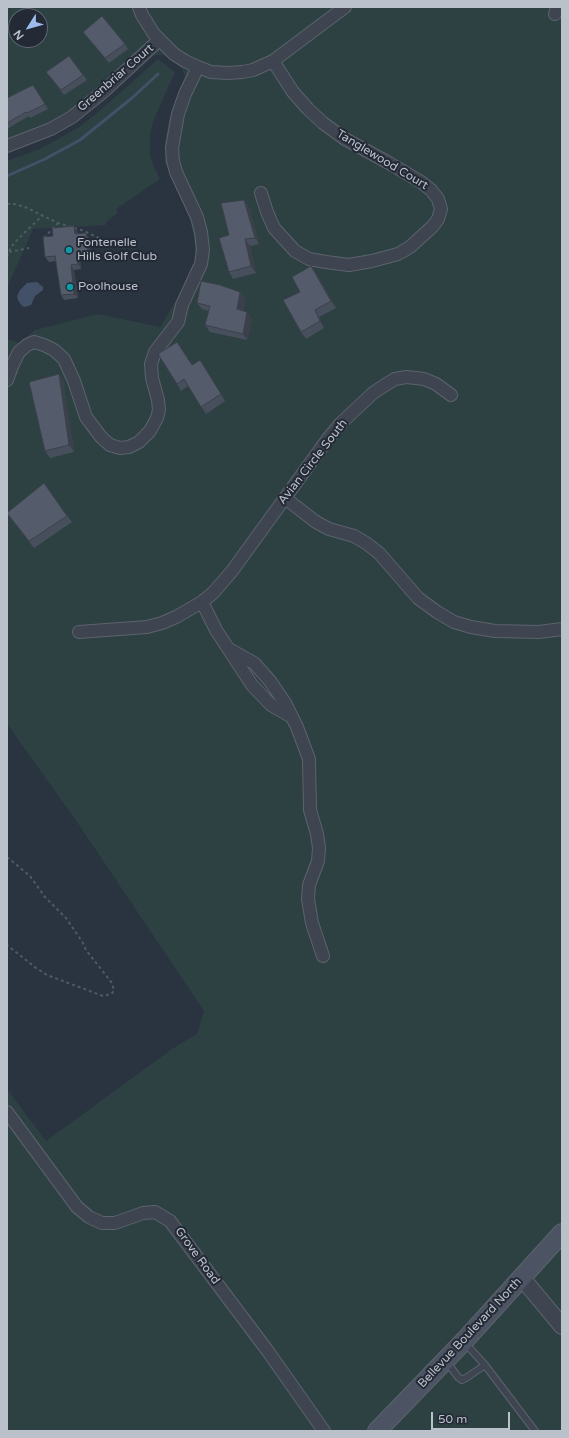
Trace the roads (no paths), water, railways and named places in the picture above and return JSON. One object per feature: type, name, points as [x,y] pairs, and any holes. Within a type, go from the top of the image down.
[{"type":"main road","name":"Bellevue Boulevard North","points":[[376,1431],[464,1342],[562,1233]]},
{"type":"street","points":[[140,8],[149,27],[159,40],[174,54],[198,67],[212,72],[227,73],[243,72],[263,66],[273,61],[345,7]]},
{"type":"street","name":"Greenbriar Court","points":[[7,146],[51,129],[72,116],[103,92],[159,40]]},
{"type":"street","name":"Tanglewood Court","points":[[261,193],[274,228],[295,250],[309,259],[326,262],[349,264],[372,261],[398,254],[410,247],[433,226],[438,219],[440,209],[438,199],[431,190],[421,182],[345,139],[323,123],[293,92],[273,61]]},
{"type":"street","points":[[7,380],[19,352],[27,345],[34,342],[44,345],[54,350],[64,359],[74,381],[86,418],[101,437],[110,445],[120,448],[129,447],[139,442],[150,431],[157,418],[158,410],[158,400],[152,378],[153,358],[155,352],[178,322],[182,305],[201,264],[203,250],[201,232],[197,217],[176,172],[172,148],[178,114],[185,94],[198,67]]},
{"type":"street","name":"Avian Circle South","points":[[79,632],[147,627],[176,617],[202,602],[213,593],[232,571],[341,423],[368,397],[385,384],[395,379],[406,377],[424,379],[436,384],[451,395]]},
{"type":"street","points":[[285,498],[316,522],[329,529],[354,536],[380,553],[418,598],[454,622],[471,627],[495,631],[539,632],[562,629]]},
{"type":"street","points":[[202,602],[216,630],[252,685],[271,705],[293,718]]},
{"type":"street","points":[[229,649],[249,659],[262,670],[281,697],[293,718],[309,759],[310,810],[317,834],[319,848],[318,861],[309,885],[308,899],[312,923],[323,956]]},
{"type":"street","name":"Grove Road","points":[[7,1112],[77,1206],[89,1217],[102,1223],[115,1222],[142,1213],[155,1212],[170,1221],[267,1350],[324,1431]]},
{"type":"street","points":[[522,1278],[562,1326]]},
{"type":"lane","points":[[464,1342],[486,1365],[535,1431]]},
{"type":"lane","points":[[445,1361],[462,1380],[486,1365]]},
{"type":"water","points":[[37,282],[43,287],[43,290],[35,296],[31,305],[25,307],[22,306],[17,296],[20,290],[27,283]]},
{"type":"waterway","points":[[7,176],[45,159],[80,140],[132,98],[158,74]]},
{"type":"place","name":"Fontenelle Hills Golf Club","points":[[69,250]]},
{"type":"place","name":"Poolhouse","points":[[70,287]]}]
